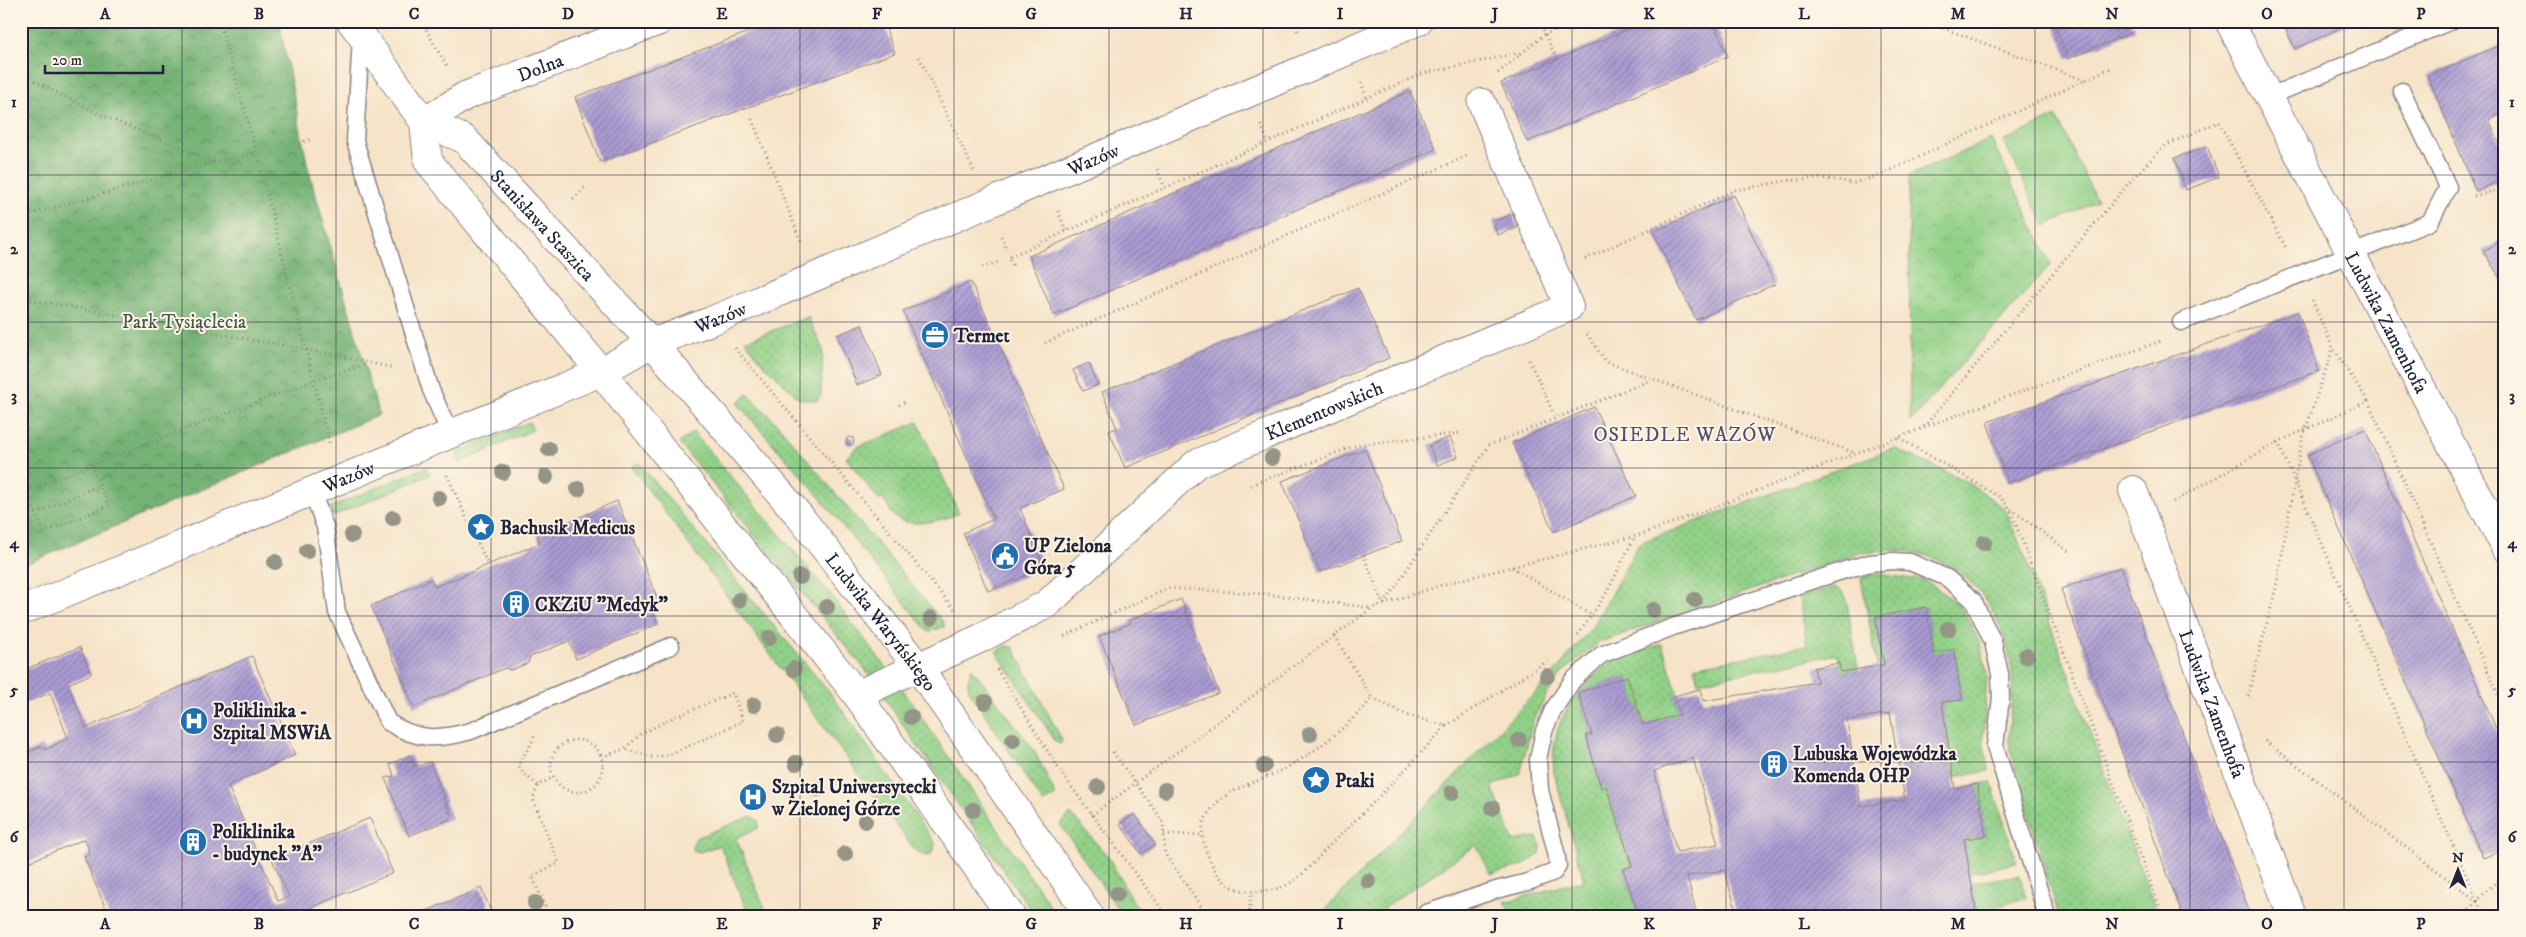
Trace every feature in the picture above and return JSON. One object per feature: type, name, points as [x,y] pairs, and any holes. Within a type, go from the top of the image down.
[{"type":"street","name":"Dolna","points":[[424,122],[465,96],[659,21]]},
{"type":"street","name":"Wazów","points":[[21,612],[312,491],[451,436],[602,372],[652,343],[711,321],[1418,21]]},
{"type":"street","name":"Ludwika Zamenhofa","points":[[2229,21],[2505,547]]},
{"type":"street","name":"Stanisława Staszica","points":[[356,29],[424,122],[464,139],[652,343]]},
{"type":"street","points":[[1482,103],[1569,307]]},
{"type":"street","points":[[424,122],[428,162],[602,372],[857,695],[1011,916]]},
{"type":"street","name":"Klementowskich","points":[[857,695],[979,639],[1047,604],[1196,464],[1569,307]]},
{"type":"street","name":"Ludwika Waryńskiego","points":[[652,343],[797,513],[918,667],[1090,916]]},
{"type":"street","name":"Ludwika Zamenhofa","points":[[2133,490],[2292,916]]},
{"type":"lane","points":[[2268,97],[2451,21]]},
{"type":"lane","points":[[356,29],[355,141],[427,375],[451,436]]},
{"type":"lane","points":[[2181,322],[2351,256],[2430,222],[2448,187],[2402,92]]},
{"type":"lane","points":[[312,491],[324,527],[337,612],[388,722],[405,733],[445,738],[471,731],[671,646]]},
{"type":"lane","points":[[1425,915],[1554,872],[1558,865],[1556,852],[1540,790],[1538,759],[1544,731],[1553,710],[1573,680],[1601,655],[1673,627],[1800,583],[1870,563],[1893,560],[1910,562],[1947,578],[1973,600],[1994,642],[2000,674],[2001,698],[1995,746],[2046,916]]},
{"type":"path","points":[[219,21],[257,153],[304,349],[330,447],[344,479]]},
{"type":"path","points":[[421,21],[465,96]]},
{"type":"path","points":[[1292,21],[1298,32]]},
{"type":"path","points":[[1539,21],[1557,59]]},
{"type":"path","points":[[1482,103],[1491,78],[1545,34],[1578,21]]},
{"type":"path","points":[[1924,21],[2084,80]]},
{"type":"path","points":[[1013,265],[1009,257],[1421,74],[1523,52]]},
{"type":"path","points":[[919,58],[973,171]]},
{"type":"path","points":[[1554,273],[1735,190],[1786,181],[1822,178],[1854,183],[1880,174],[2113,67]]},
{"type":"path","points":[[21,74],[99,114],[215,162]]},
{"type":"path","points":[[1361,81],[1367,99]]},
{"type":"path","points":[[752,119],[802,244]]},
{"type":"path","points":[[1923,428],[2133,178],[2164,146],[2219,122],[2301,275],[2334,348],[2368,401],[2505,710]]},
{"type":"path","points":[[1260,124],[1269,142]]},
{"type":"path","points":[[294,144],[312,139]]},
{"type":"path","points":[[1045,343],[1499,142]]},
{"type":"path","points":[[21,217],[215,162],[257,153]]},
{"type":"path","points":[[1156,166],[1165,188]]},
{"type":"path","points":[[573,199],[586,186]]},
{"type":"path","points":[[1058,209],[1066,232]]},
{"type":"path","points":[[982,268],[999,262]]},
{"type":"path","points":[[21,298],[304,349],[427,375]]},
{"type":"path","points":[[1569,307],[1606,362],[1856,453]]},
{"type":"path","points":[[1516,330],[1556,419]]},
{"type":"path","points":[[1092,815],[1372,608],[1448,583],[1635,536],[2166,339]]},
{"type":"path","points":[[2246,704],[2276,588],[2306,428],[2334,348]]},
{"type":"path","points":[[91,465],[109,506],[44,532],[36,513],[23,491],[91,465],[312,381],[369,363]]},
{"type":"path","points":[[1383,604],[1489,445],[1652,380]]},
{"type":"path","points":[[2144,519],[2278,442],[2368,401]]},
{"type":"path","points":[[899,405],[905,402]]},
{"type":"path","points":[[1251,485],[1357,445],[1461,433]]},
{"type":"path","points":[[1898,438],[2000,497],[2010,509],[2068,551]]},
{"type":"path","points":[[2278,442],[2484,916]]},
{"type":"path","points":[[447,476],[488,565]]},
{"type":"path","points":[[36,513],[100,485]]},
{"type":"path","points":[[2010,509],[2163,916]]},
{"type":"path","points":[[1575,639],[1606,594],[1635,536]]},
{"type":"path","points":[[1363,554],[1383,604]]},
{"type":"path","points":[[1511,567],[1591,616]]},
{"type":"path","points":[[1062,638],[1169,588],[1266,594],[1372,608]]},
{"type":"path","points":[[1334,636],[1372,698],[1407,715],[1446,726]]},
{"type":"path","points":[[1372,698],[1357,716],[1314,749],[1279,772],[1235,790],[1216,804],[1207,815],[1201,835],[1211,865],[1226,884],[1252,892],[1271,890],[1292,882],[1384,793],[1446,726],[1554,656]]},
{"type":"path","points":[[602,757],[624,749],[641,734],[733,693],[743,721],[669,756],[652,757],[624,749]]},
{"type":"path","points":[[531,706],[535,723],[534,738],[523,754],[519,765],[522,773],[538,785]]},
{"type":"path","points":[[584,740],[591,744],[602,757],[602,774],[591,788],[575,792],[566,790],[554,777],[551,769],[555,753],[567,742],[584,740]]},
{"type":"path","points":[[2265,740],[2477,901]]},
{"type":"path","points":[[1112,752],[1157,813],[1163,824],[1165,854],[1208,916]]},
{"type":"path","points":[[549,916],[532,876],[560,863],[533,799],[538,785],[554,777]]},
{"type":"path","points":[[1164,834],[1201,835]]},
{"type":"path","points":[[2462,916],[2505,873]]},
{"type":"path","points":[[1248,916],[1252,892]]},
{"type":"green space","name":"Park Tysiąclecia","points":[[21,21],[279,21],[308,168],[379,415],[21,566]]},
{"type":"green space","points":[[2056,116],[2097,201],[2045,226],[2004,141]]},
{"type":"green space","points":[[1991,139],[2051,264],[1910,422],[1909,176]]},
{"type":"green space","points":[[808,317],[823,349],[821,395],[817,401],[798,398],[762,362],[745,341]]},
{"type":"green space","points":[[748,394],[779,426],[944,623],[944,627],[928,632],[817,494],[737,403]]},
{"type":"green space","points":[[529,422],[533,430],[460,463],[456,453]]},
{"type":"green space","points":[[918,422],[959,513],[943,519],[913,523],[896,518],[883,498],[879,500],[846,458],[857,447]]},
{"type":"green space","points":[[693,432],[827,590],[903,690],[1057,916],[1035,916],[864,668],[679,443]]},
{"type":"green space","points":[[1894,448],[1968,482],[2005,509],[2025,557],[2158,916],[2059,916],[2010,751],[2012,671],[2002,631],[1994,613],[1983,596],[1954,569],[1937,560],[1917,553],[1896,551],[1860,553],[1600,642],[1563,672],[1547,694],[1533,720],[1520,774],[1492,786],[1513,841],[1537,837],[1541,847],[1540,854],[1522,866],[1491,874],[1476,845],[1372,916],[1319,916],[1549,679],[1594,625],[1639,543]]},
{"type":"green space","points":[[639,463],[833,697],[935,843],[934,850],[929,856],[920,854],[914,849],[633,469],[633,466]]},
{"type":"green space","points":[[426,467],[430,475],[331,517],[331,507]]},
{"type":"green space","points":[[1877,574],[1927,581],[1959,605],[1971,625],[1981,646],[1987,675],[1983,742],[1989,771],[1953,777],[1942,702],[1962,700],[1954,650],[1934,654],[1926,607],[1875,617],[1884,665],[1877,665],[1861,578]]},
{"type":"green space","points":[[1835,587],[1842,591],[1846,597],[1858,668],[1841,672],[1838,654],[1698,682],[1694,667],[1807,645],[1799,597]]},
{"type":"green space","points":[[1662,644],[1678,695],[1674,696],[1680,714],[1643,725],[1627,676],[1579,693],[1608,664],[1627,655]]},
{"type":"green space","points":[[1007,646],[1013,647],[1062,740],[1060,744],[1056,742],[996,651]]},
{"type":"green space","points":[[972,668],[1035,752],[1056,796],[1043,803],[969,690],[968,680]]},
{"type":"green space","points":[[1578,694],[1592,735],[1587,735],[1632,866],[1623,869],[1639,916],[1511,916],[1505,902],[1584,880],[1554,773],[1553,760],[1556,736],[1560,724]]},
{"type":"green space","points":[[1991,782],[2017,863],[1970,873],[1964,839],[1986,836],[1977,784]]},
{"type":"green space","points":[[1071,814],[1109,858],[1130,897],[1143,916],[1123,916],[1060,824]]},
{"type":"green space","points":[[751,816],[759,821],[758,828],[736,838],[768,916],[749,916],[720,845],[700,852],[693,850],[692,847],[696,838]]},
{"type":"green space","points":[[2019,875],[2026,897],[1977,914],[1972,883]]},
{"type":"building","points":[[778,21],[883,21],[895,53],[600,162],[575,97]]},
{"type":"building","points":[[1647,21],[1713,21],[1728,56],[1527,142],[1501,83]]},
{"type":"building","points":[[2053,21],[2130,21],[2135,31],[2068,59]]},
{"type":"building","points":[[2282,21],[2354,21],[2295,49]]},
{"type":"building","points":[[2505,43],[2505,112],[2489,119],[2505,158],[2505,179],[2476,191],[2428,76]]},
{"type":"building","points":[[1410,91],[1436,149],[1054,315],[1029,256]]},
{"type":"building","points":[[2207,146],[2219,177],[2186,190],[2175,158]]},
{"type":"building","points":[[1734,195],[1775,284],[1696,320],[1653,232]]},
{"type":"building","points":[[1513,214],[1517,228],[1497,235],[1493,221]]},
{"type":"building","points":[[2505,237],[2505,286],[2483,251]]},
{"type":"building","points":[[971,282],[1064,489],[1020,508],[1044,568],[988,591],[963,533],[994,519],[903,311]]},
{"type":"building","points":[[1358,288],[1389,358],[1125,468],[1109,431],[1117,428],[1102,392]]},
{"type":"building","points":[[2298,312],[2319,371],[2008,483],[1987,422]]},
{"type":"building","points":[[862,325],[882,375],[857,385],[837,335]]},
{"type":"building","points":[[1089,363],[1098,385],[1083,391],[1073,370]]},
{"type":"building","points":[[1594,407],[1636,496],[1554,532],[1512,443]]},
{"type":"building","points":[[2365,429],[2505,749],[2505,849],[2483,858],[2307,455]]},
{"type":"building","points":[[850,437],[854,441],[850,445],[846,441]]},
{"type":"building","points":[[1450,437],[1458,457],[1437,465],[1429,445]]},
{"type":"building","points":[[1365,449],[1402,541],[1320,572],[1282,481]]},
{"type":"building","name":"CKZiU \"Medyk\"","points":[[617,501],[659,602],[651,606],[658,624],[576,659],[569,641],[530,657],[528,663],[511,670],[505,668],[414,707],[371,606],[431,579],[435,587],[540,543],[537,535]]},
{"type":"building","points":[[2121,567],[2251,916],[2183,916],[2061,589]]},
{"type":"building","points":[[1181,599],[1219,693],[1136,725],[1099,636],[1131,623],[1130,620]]},
{"type":"building","name":"Lubuska Wojewódzka Komenda OHP","points":[[1926,607],[1934,654],[1954,649],[1962,700],[1942,702],[1955,789],[1977,784],[1986,836],[1964,839],[1977,916],[1738,916],[1724,870],[1687,876],[1697,916],[1639,916],[1623,869],[1632,866],[1606,786],[1601,788],[1586,735],[1592,735],[1578,693],[1627,676],[1643,725],[1680,714],[1674,696],[1700,689],[1703,701],[1817,682],[1814,668],[1839,663],[1841,672],[1884,665],[1875,617]],"holes":[[[1890,713],[1905,800],[1861,806],[1847,720]],[[1693,758],[1718,844],[1677,852],[1654,771]]]},
{"type":"building","points":[[80,647],[91,674],[68,684],[86,728],[252,656],[295,755],[228,786],[278,901],[289,897],[272,859],[370,818],[393,873],[291,916],[109,916],[84,857],[90,854],[85,839],[21,865],[21,755],[42,746],[45,750],[68,738],[50,693],[24,703],[21,698],[21,671]]},
{"type":"building","points":[[410,755],[415,767],[430,762],[452,818],[409,836],[385,778],[394,776],[390,764]]},
{"type":"building","points":[[1135,814],[1155,844],[1141,854],[1120,824]]},
{"type":"building","points":[[481,888],[493,916],[415,916]]},
{"type":"place","name":"Termet","points":[[935,335]]},
{"type":"place","name":"Bachusik Medicus","points":[[481,527]]},
{"type":"place","name":"UP Zielona Góra 5","points":[[1005,556]]},
{"type":"place","name":"CKZiU \"Medyk\"","points":[[516,604]]},
{"type":"place","name":"Poliklinika - Szpital MSWiA","points":[[194,721]]},
{"type":"place","name":"Lubuska Wojewódzka Komenda OHP","points":[[1774,764]]},
{"type":"place","name":"Ptaki","points":[[1316,780]]},
{"type":"place","name":"Szpital Uniwersytecki w Zielonej Górze","points":[[753,797]]},
{"type":"place","name":"Poliklinika - budynek \"A\"","points":[[193,842]]},
{"type":"district","name":"OSIEDLE WAZÓW","points":[[1685,434]]}]
